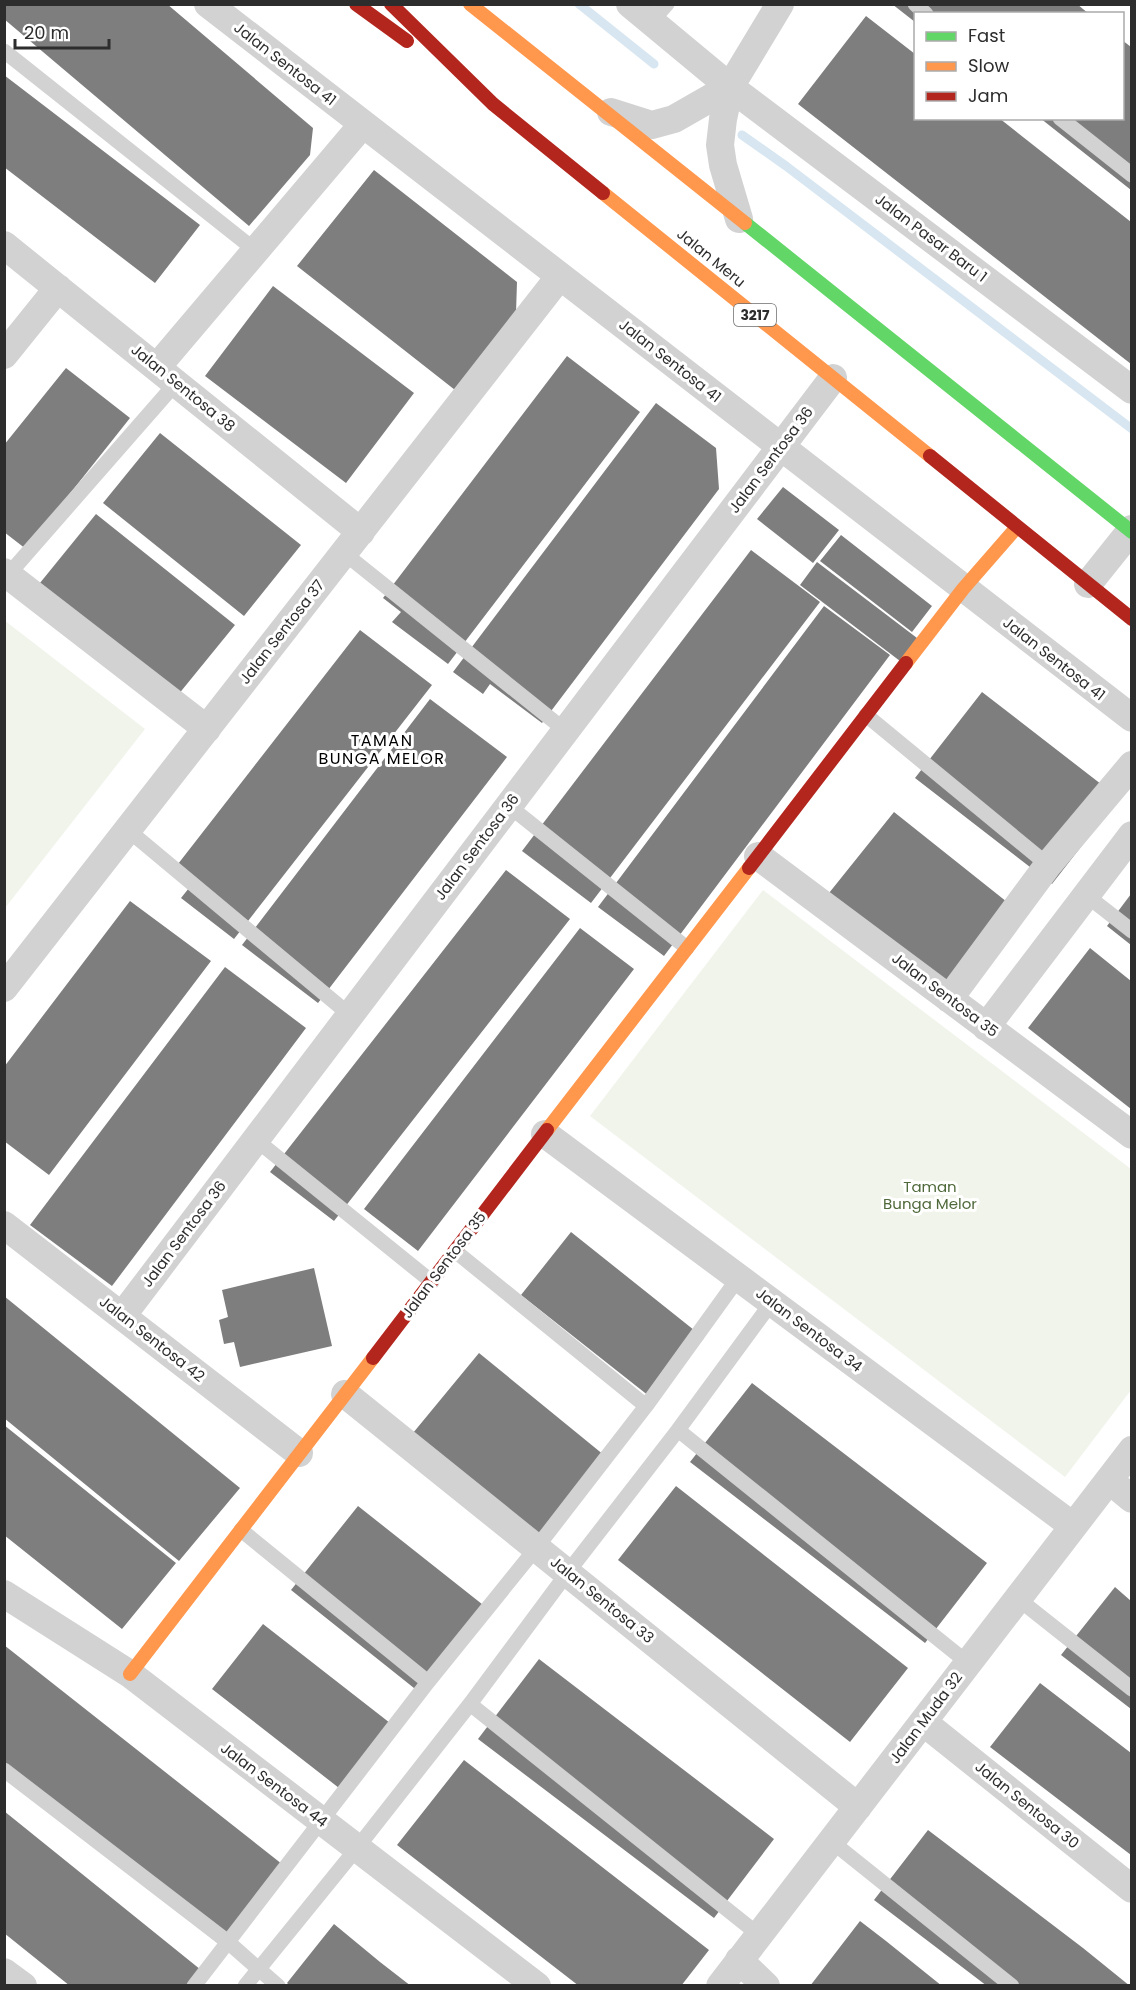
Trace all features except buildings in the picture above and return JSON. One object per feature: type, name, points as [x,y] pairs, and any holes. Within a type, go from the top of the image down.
[{"type":"main road","points":[[356,4],[493,104]]},
{"type":"main road","name":"Jalan Meru","points":[[390,4],[493,104],[1131,619]]},
{"type":"main road","points":[[470,4],[1131,531]]},
{"type":"main road","points":[[492,4],[564,80]]},
{"type":"main road","name":"Jalan Sentosa 35","points":[[130,1674],[963,589],[1017,527]]},
{"type":"street","name":"Jalan Sentosa 41","points":[[208,4],[1131,718]]},
{"type":"street","points":[[739,219],[723,165],[720,145],[723,119],[730,87],[780,4]]},
{"type":"street","name":"Jalan Pasar Baru 1","points":[[649,10],[730,87],[1131,390]]},
{"type":"street","points":[[600,108],[652,125],[674,118],[730,87]]},
{"type":"street","points":[[166,375],[255,250],[363,124]]},
{"type":"street","name":"Jalan Sentosa 38","points":[[4,244],[166,375],[352,542]]},
{"type":"street","name":"Jalan Sentosa 37","points":[[4,988],[560,276]]},
{"type":"street","points":[[4,355],[58,288]]},
{"type":"street","name":"Jalan Sentosa 36","points":[[122,1316],[833,378]]},
{"type":"street","points":[[1088,584],[1131,531]]},
{"type":"street","points":[[6,574],[207,729]]},
{"type":"street","points":[[949,999],[1048,865],[1131,765]]},
{"type":"street","points":[[986,1027],[1131,835]]},
{"type":"street","name":"Jalan Sentosa 35","points":[[758,856],[1131,1135]]},
{"type":"street","name":"Jalan Sentosa 34","points":[[545,1134],[1074,1526]]},
{"type":"street","name":"Jalan Sentosa 42","points":[[4,1225],[300,1453]]},
{"type":"street","name":"Jalan Sentosa 33","points":[[345,1394],[858,1807]]},
{"type":"street","name":"Jalan Muda 32","points":[[720,1986],[1131,1450]]},
{"type":"street","points":[[1109,1480],[1131,1499]]},
{"type":"street","name":"Jalan Sentosa 44","points":[[4,1594],[130,1674],[537,1986]]},
{"type":"street","name":"Jalan Sentosa 30","points":[[923,1722],[1131,1889]]},
{"type":"street","points":[[739,1960],[766,1986]]},
{"type":"street","points":[[4,1972],[23,1986]]},
{"type":"lane","points":[[4,51],[255,250]]},
{"type":"lane","points":[[1062,120],[1131,175]]},
{"type":"lane","points":[[6,574],[166,375]]},
{"type":"lane","points":[[352,542],[566,731]]},
{"type":"lane","points":[[866,715],[1048,865]]},
{"type":"lane","points":[[508,806],[687,948]]},
{"type":"lane","points":[[128,831],[350,1015]]},
{"type":"lane","points":[[1086,895],[1131,931]]},
{"type":"lane","points":[[255,1139],[432,1282]]},
{"type":"lane","points":[[455,1251],[646,1406]]},
{"type":"lane","points":[[194,1986],[320,1820],[646,1406],[739,1277]]},
{"type":"lane","points":[[244,1986],[357,1848],[470,1704],[772,1302]]},
{"type":"lane","points":[[678,1430],[968,1663]]},
{"type":"lane","points":[[241,1530],[428,1682]]},
{"type":"lane","points":[[1017,1598],[1131,1689]]},
{"type":"lane","points":[[470,1704],[759,1935]]},
{"type":"lane","points":[[4,1770],[228,1942],[278,1986]]},
{"type":"lane","points":[[831,1841],[1012,1986]]},
{"type":"green space","points":[[4,620],[145,729],[5,908],[4,908]]},
{"type":"green space","name":"Taman Bunga Melor","points":[[763,890],[1131,1169],[1131,1390],[1065,1477],[590,1116]]},
{"type":"waterway","points":[[579,4],[654,64]]},
{"type":"waterway","points":[[742,135],[1132,429]]},
{"type":"traffic: fast","points":[[745,223],[1132,532]]},
{"type":"traffic: slow","points":[[470,4],[745,223]]},
{"type":"traffic: slow","points":[[603,193],[930,456]]},
{"type":"traffic: slow","points":[[906,663],[963,589],[1017,527]]},
{"type":"traffic: slow","points":[[547,1130],[749,868]]},
{"type":"traffic: slow","points":[[130,1674],[373,1358]]},
{"type":"traffic: jam","points":[[356,4],[407,41]]},
{"type":"traffic: jam","points":[[391,4],[493,104],[603,193]]},
{"type":"traffic: jam","points":[[930,456],[1132,619]]},
{"type":"traffic: jam","points":[[749,868],[906,663]]},
{"type":"traffic: jam","points":[[373,1358],[547,1130]]},
{"type":"district","name":"TAMAN BUNGA MELOR","points":[[382,749]]}]
